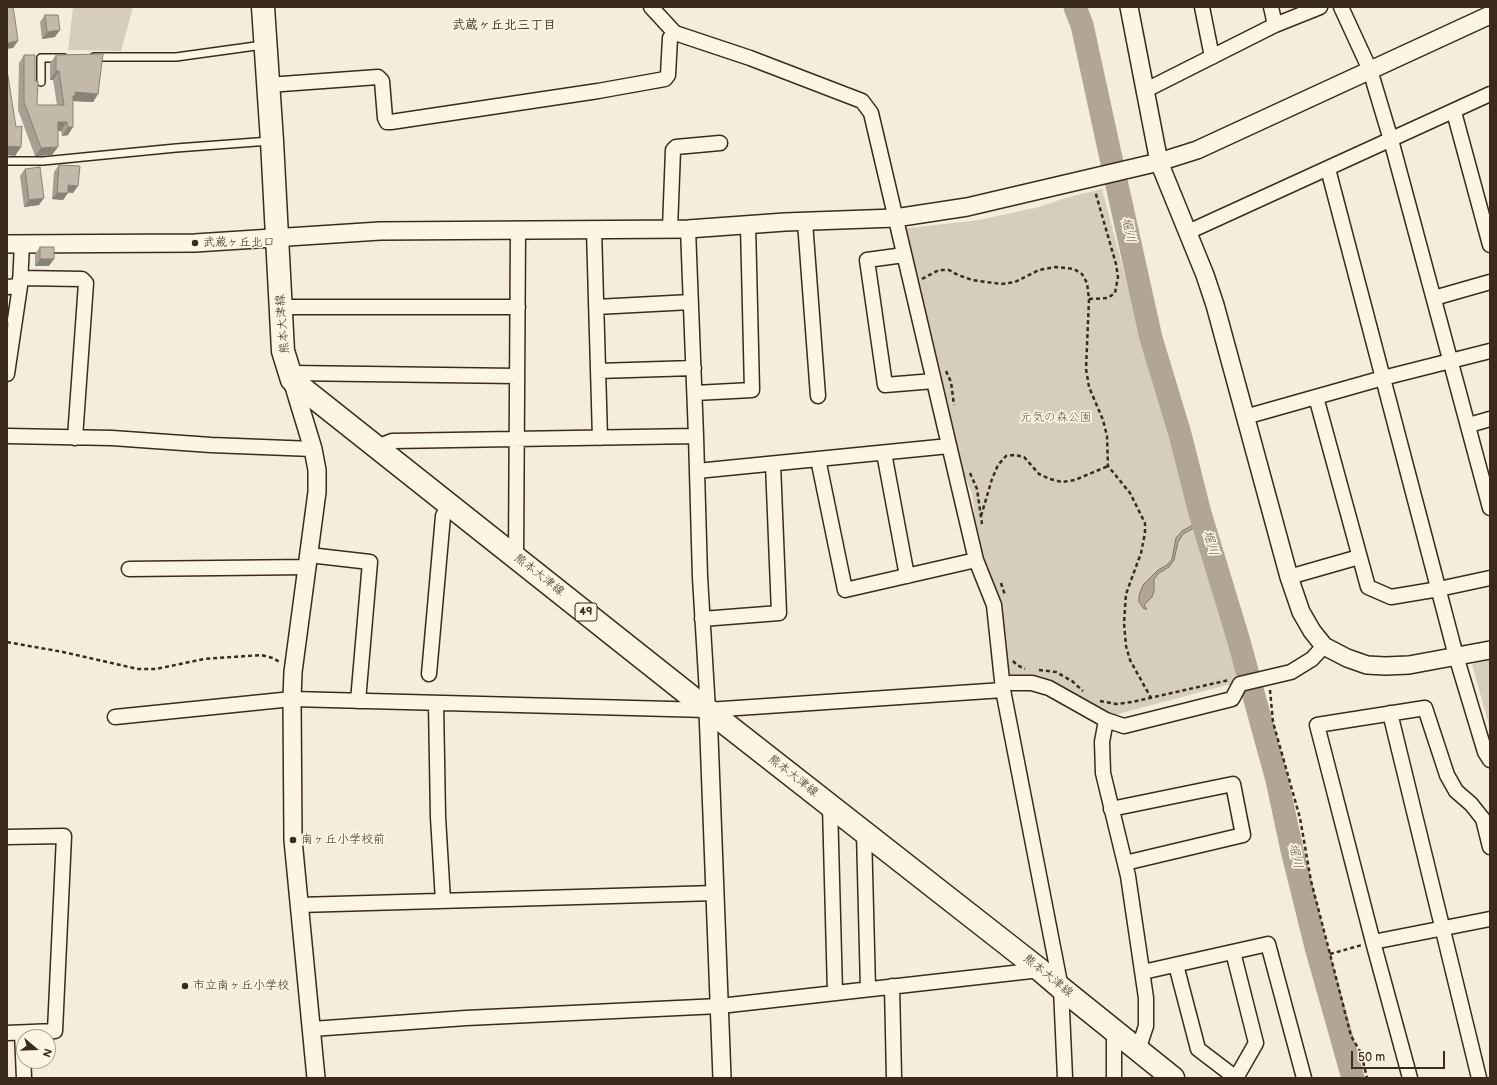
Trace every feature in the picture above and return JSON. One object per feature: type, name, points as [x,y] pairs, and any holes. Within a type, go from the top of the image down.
[{"type":"main road","name":"熊本大津線","points":[[262,7],[272,141],[283,351],[291,377],[708,710],[1040,970],[1173,1078]]},
{"type":"street","points":[[651,7],[675,33],[750,58],[862,102],[871,113],[976,560],[994,605],[1003,686],[1061,988],[1065,1078]]},
{"type":"street","points":[[1128,7],[1159,162],[1188,232],[1215,304],[1289,577],[1301,612],[1312,631],[1324,646],[1347,658],[1367,665],[1409,665],[1490,650]]},
{"type":"street","points":[[1202,7],[1212,57]]},
{"type":"street","points":[[1271,7],[1275,26]]},
{"type":"street","points":[[1144,91],[1275,26],[1320,7]]},
{"type":"street","points":[[1341,7],[1370,70],[1391,140],[1469,425],[1490,508]]},
{"type":"street","points":[[7,368],[16,284],[15,244],[195,243],[380,231],[688,229],[895,218],[967,207],[1130,170],[1198,150],[1490,15]]},
{"type":"street","points":[[268,86],[378,77],[382,81],[385,118],[387,122],[391,122],[591,93],[665,79],[668,75],[670,38],[675,33]]},
{"type":"street","points":[[1188,232],[1454,112],[1490,94]]},
{"type":"street","points":[[1454,112],[1490,245]]},
{"type":"street","points":[[670,229],[673,150],[676,147],[720,143]]},
{"type":"street","points":[[1328,169],[1456,656],[1484,752],[1490,760]]},
{"type":"street","points":[[805,222],[818,396]]},
{"type":"street","points":[[695,393],[752,390],[748,225]]},
{"type":"street","points":[[688,229],[695,393],[700,577],[708,710],[722,1078]]},
{"type":"street","points":[[516,557],[518,230]]},
{"type":"street","points":[[594,230],[600,438]]},
{"type":"street","points":[[904,255],[867,260],[886,385],[934,381]]},
{"type":"street","points":[[16,284],[82,279],[86,283],[75,438]]},
{"type":"street","points":[[1434,298],[1490,282]]},
{"type":"street","points":[[596,307],[691,302]]},
{"type":"street","points":[[281,307],[518,307]]},
{"type":"street","points":[[1245,417],[1383,378],[1490,351]]},
{"type":"street","points":[[598,371],[694,368]]},
{"type":"street","points":[[316,1078],[293,840],[292,699],[293,672],[317,492],[317,470],[313,449],[291,377],[517,376]]},
{"type":"street","points":[[1316,397],[1368,587],[1390,597],[1439,589],[1490,578]]},
{"type":"street","points":[[1469,425],[1490,419]]},
{"type":"street","points":[[7,436],[112,438],[211,445],[313,449]]},
{"type":"street","points":[[377,447],[392,441],[696,436]]},
{"type":"street","points":[[697,471],[949,446]]},
{"type":"street","points":[[884,453],[907,576]]},
{"type":"street","points":[[818,459],[846,590],[976,560]]},
{"type":"street","points":[[702,619],[779,613],[773,464]]},
{"type":"street","points":[[429,674],[443,516],[449,504]]},
{"type":"street","points":[[1289,577],[1359,557]]},
{"type":"street","points":[[129,569],[308,561],[370,562],[358,701]]},
{"type":"street","points":[[115,717],[292,699],[708,710],[1032,683],[1048,688],[1106,720],[1124,726],[1232,699],[1240,684],[1291,672],[1312,659],[1324,646]]},
{"type":"street","points":[[436,703],[438,817],[443,901]]},
{"type":"street","points":[[1410,1078],[1373,942],[1317,724],[1425,708],[1447,775],[1456,791],[1471,804],[1483,819],[1490,846]]},
{"type":"street","points":[[1390,713],[1479,1078]]},
{"type":"street","points":[[1106,720],[1102,742],[1103,773],[1125,863],[1146,998],[1146,1026],[1138,1050]]},
{"type":"street","points":[[1111,809],[1233,784],[1243,835],[1125,863]]},
{"type":"street","points":[[830,805],[835,993]]},
{"type":"street","points":[[864,832],[868,989]]},
{"type":"street","points":[[7,837],[64,836],[55,1029]]},
{"type":"street","points":[[299,905],[716,893]]},
{"type":"street","points":[[1373,942],[1490,919]]},
{"type":"street","points":[[1143,972],[1268,944],[1304,1078]]},
{"type":"street","points":[[1176,965],[1198,1049],[1236,1078],[1256,1043],[1233,952]]},
{"type":"street","points":[[312,1029],[466,1018],[720,1006],[1040,970]]},
{"type":"street","points":[[892,986],[894,1078]]},
{"type":"street","points":[[1114,1029],[1114,1078]]},
{"type":"lane","points":[[88,57],[176,57],[265,45]]},
{"type":"lane","points":[[41,82],[41,58],[73,58]]},
{"type":"lane","points":[[7,161],[44,161],[176,148],[272,141]]},
{"type":"path","points":[[1088,299],[1108,298],[1115,294],[1118,277],[1116,264],[1093,178]]},
{"type":"path","points":[[918,275],[919,282],[926,276],[939,270],[949,270],[972,280],[1001,284],[1015,282],[1039,270],[1056,268],[1074,269],[1082,274],[1087,283],[1086,369],[1089,386],[1108,436],[1108,466],[1130,493],[1145,523],[1145,533],[1141,553],[1126,594],[1124,623],[1126,646],[1130,660],[1151,698]]},
{"type":"path","points":[[945,369],[951,382],[954,408]]},
{"type":"path","points":[[981,516],[992,479],[998,465],[1006,456],[1015,455],[1024,457],[1039,474],[1050,480],[1062,482],[1075,480],[1108,466]]},
{"type":"path","points":[[970,472],[977,489],[984,531]]},
{"type":"path","points":[[999,580],[1005,596]]},
{"type":"path","points":[[7,642],[63,652],[138,669],[156,669],[204,659],[261,655],[273,658],[293,672]]},
{"type":"path","points":[[1010,658],[1017,665],[1027,670]]},
{"type":"path","points":[[1033,670],[1056,672],[1072,681],[1086,693]]},
{"type":"path","points":[[1096,699],[1101,702],[1116,704],[1151,698],[1236,678],[1240,684]]},
{"type":"path","points":[[1270,688],[1273,722],[1300,818],[1311,880],[1351,1036],[1360,1053],[1367,1078]]},
{"type":"path","points":[[1330,954],[1373,942]]},
{"type":"green space","points":[[73,7],[133,7],[121,51],[68,50]]},
{"type":"green space","name":"元気の森公園","points":[[1102,189],[1134,310],[1165,405],[1189,513],[1218,600],[1242,681],[1107,717],[1050,686],[1006,680],[979,552],[972,493],[951,446],[943,389],[931,357],[900,229],[979,220],[1039,207],[1065,198]]},
{"type":"green space","points":[[1490,660],[1490,729],[1472,664]]},
{"type":"shaded area","points":[[1193,525],[1194,528],[1183,534],[1178,542],[1174,560],[1169,567],[1159,573],[1154,579],[1154,591],[1152,597],[1144,605],[1147,609],[1144,609],[1139,602],[1139,596],[1143,585],[1172,559],[1176,538],[1182,531]]},
{"type":"building","points":[[7,7],[13,7],[18,41],[7,43]]},
{"type":"building","points":[[45,15],[58,15],[60,30],[47,32]]},
{"type":"building","points":[[103,54],[98,94],[75,92],[75,96],[73,96],[73,127],[68,127],[67,122],[58,122],[58,147],[41,148],[24,102],[24,55],[35,55],[35,81],[38,81],[37,105],[64,105],[59,71],[56,71],[56,55]]},
{"type":"building","points":[[7,70],[16,127],[22,126],[21,147],[7,146]]},
{"type":"building","points":[[59,165],[80,166],[78,186],[68,185],[68,193],[57,193]]},
{"type":"building","points":[[40,167],[44,198],[29,200],[25,169]]},
{"type":"building","points":[[40,247],[54,247],[54,259],[40,259]]},
{"type":"waterway","name":"堀川","points":[[1075,7],[1082,25],[1151,338],[1180,434],[1200,513],[1238,638],[1277,780],[1292,850],[1316,947],[1353,1078]]},
{"type":"place","name":"武蔵ヶ丘北口","points":[[195,243]]},
{"type":"place","name":"南ヶ丘小学校前","points":[[293,840]]},
{"type":"place","name":"市立南ヶ丘小学校","points":[[185,986]]},
{"type":"district","name":"武蔵ヶ丘北三丁目","points":[[504,26]]}]
